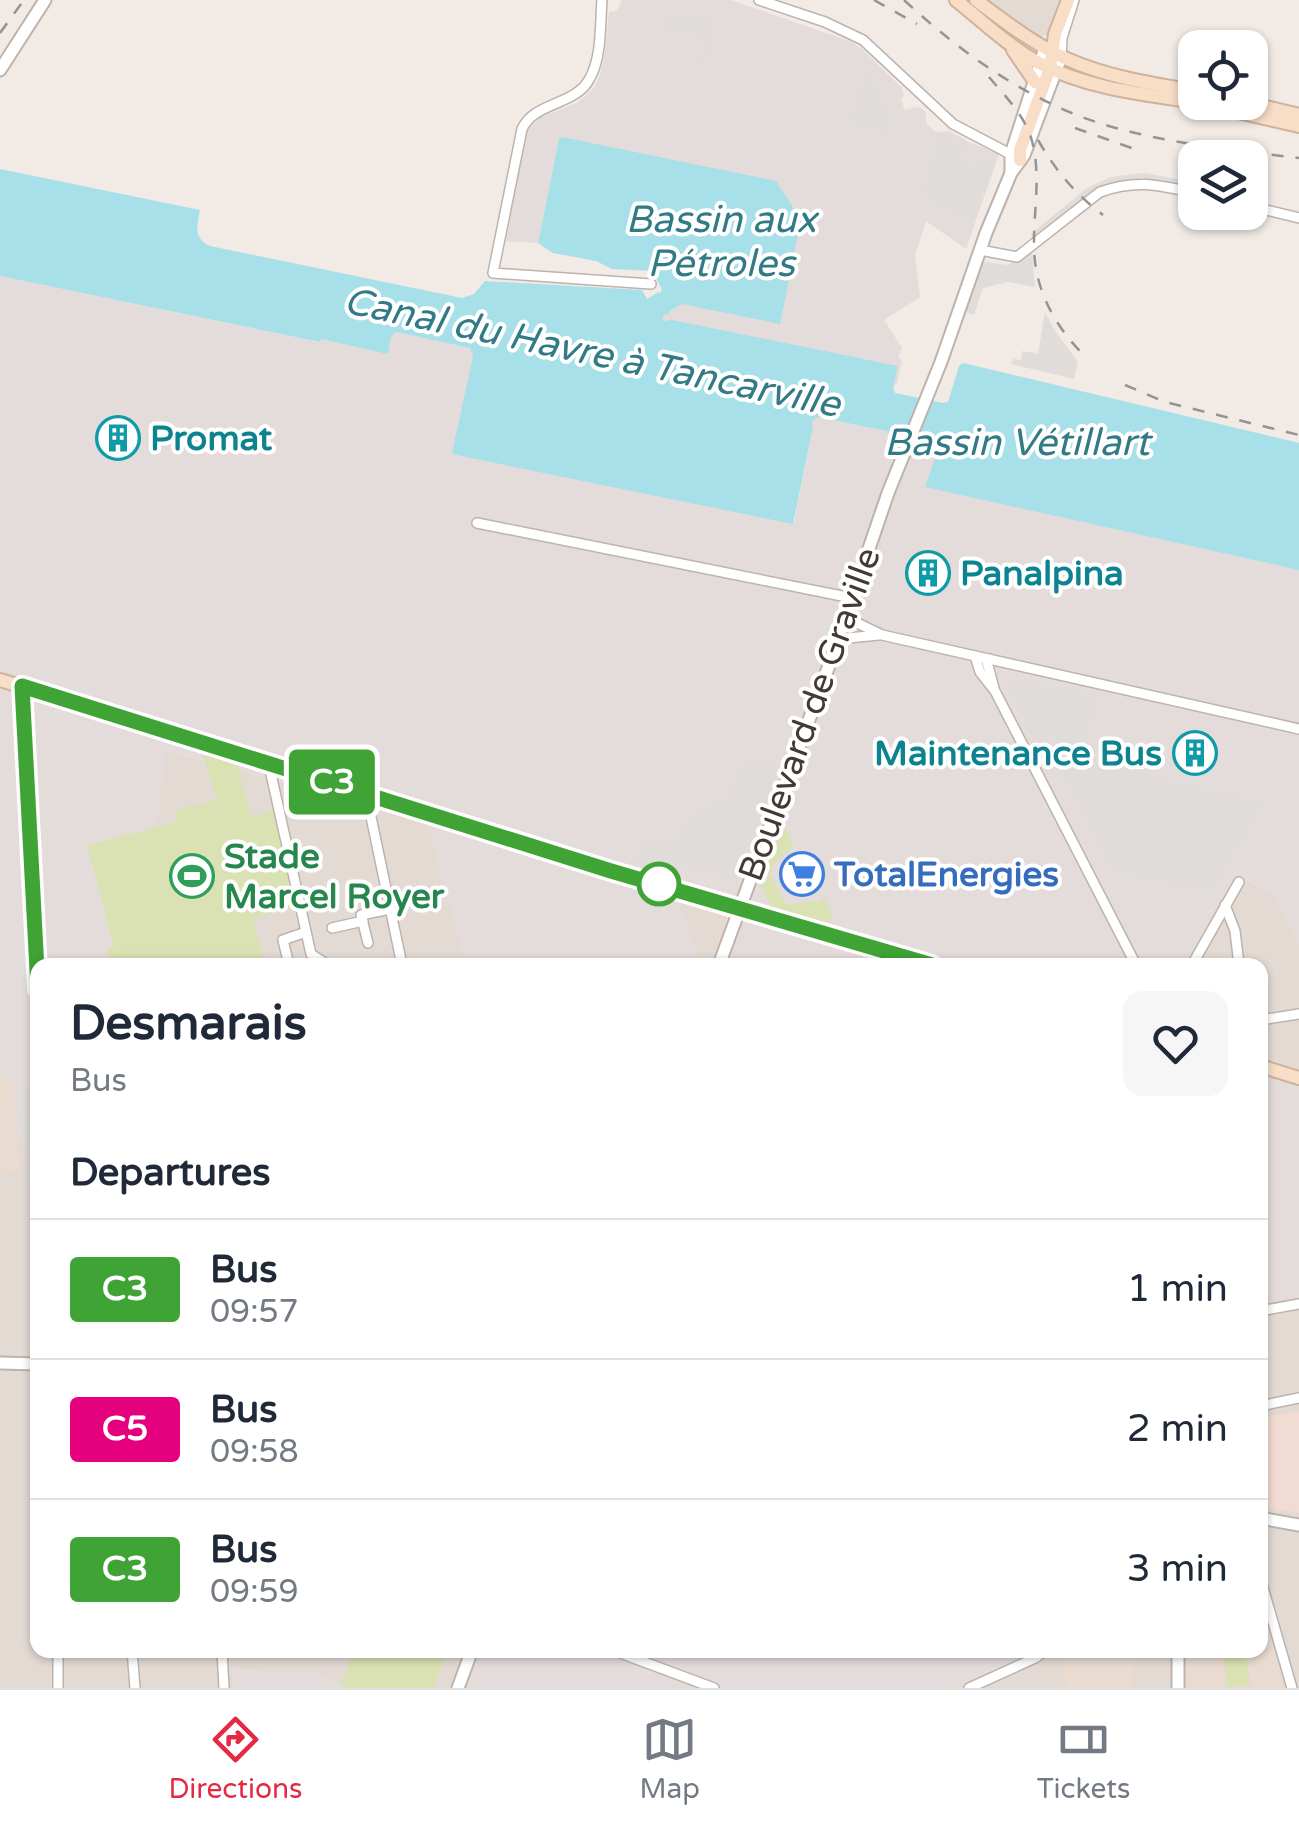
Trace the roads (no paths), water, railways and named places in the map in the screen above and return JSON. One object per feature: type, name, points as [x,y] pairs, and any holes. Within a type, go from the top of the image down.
[{"type":"main road","points":[[958,0],[1005,41],[1035,82]]},
{"type":"main road","points":[[958,0],[1051,60],[1178,88]]},
{"type":"main road","points":[[976,0],[1051,60]]},
{"type":"main road","points":[[1016,157],[1068,0]]},
{"type":"main road","points":[[1005,41],[1124,92],[1178,100]]},
{"type":"main road","points":[[1268,108],[1299,115]]},
{"type":"main road","points":[[1268,119],[1299,126]]},
{"type":"main road","points":[[0,680],[611,871],[908,958]]},
{"type":"main road","points":[[1268,1068],[1299,1078]]},
{"type":"street","points":[[0,70],[45,0]]},
{"type":"street","points":[[602,0],[596,60],[589,81],[574,96],[530,116],[522,129],[493,273],[651,284]]},
{"type":"street","points":[[759,0],[825,22],[863,40],[952,124],[1016,157]]},
{"type":"street","points":[[1051,60],[1035,82],[1011,173],[980,250],[1017,257],[1100,192],[1115,187],[1134,183],[1178,189]]},
{"type":"street","points":[[1268,210],[1299,218]]},
{"type":"street","name":"Boulevard de Graville","points":[[723,958],[980,250]]},
{"type":"street","points":[[477,523],[852,598]]},
{"type":"street","points":[[845,618],[882,635],[1299,729]]},
{"type":"street","points":[[838,639],[882,635]]},
{"type":"street","points":[[974,656],[1132,958]]},
{"type":"street","points":[[989,659],[995,691]]},
{"type":"street","points":[[22,686],[36,958]]},
{"type":"street","points":[[272,763],[271,774],[300,907],[311,954],[317,958]]},
{"type":"street","points":[[366,793],[400,958]]},
{"type":"street","points":[[1196,958],[1239,882]]},
{"type":"street","points":[[1225,905],[1235,931],[1238,958]]},
{"type":"street","points":[[368,943],[361,915],[390,909]]},
{"type":"street","points":[[332,928],[363,921]]},
{"type":"street","points":[[287,958],[283,940],[306,932]]},
{"type":"street","points":[[1268,1019],[1299,1014]]},
{"type":"street","points":[[1268,1310],[1299,1304]]},
{"type":"street","points":[[0,1364],[30,1364]]},
{"type":"street","points":[[1268,1404],[1299,1398]]},
{"type":"street","points":[[1268,1520],[1299,1526]]},
{"type":"street","points":[[1268,1605],[1292,1688]]},
{"type":"street","points":[[58,1658],[58,1688]]},
{"type":"street","points":[[133,1658],[135,1688]]},
{"type":"street","points":[[222,1658],[224,1688]]},
{"type":"street","points":[[458,1688],[469,1658]]},
{"type":"street","points":[[633,1658],[714,1688]]},
{"type":"street","points":[[968,1688],[1034,1658]]},
{"type":"street","points":[[1178,1658],[1178,1688]]},
{"type":"water","points":[[562,137],[776,181],[801,220],[780,324],[682,304],[663,315],[663,321],[898,366],[895,393],[943,403],[948,402],[963,363],[1299,443],[1299,570],[925,487],[940,442],[818,417],[812,421],[793,524],[456,455],[452,452],[473,356],[470,348],[396,332],[388,354],[0,276],[0,169],[200,210],[199,235],[210,246],[462,298],[474,294],[485,281],[642,290],[647,299],[660,294],[662,289],[652,271],[612,269],[596,261],[553,253],[538,243]]},
{"type":"railway","points":[[0,33],[24,0]]},
{"type":"railway","points":[[874,0],[917,24]]},
{"type":"railway","points":[[904,0],[994,71],[1069,112],[1171,141],[1299,158]]},
{"type":"railway","points":[[989,77],[1020,115],[1032,141],[1037,179],[1035,259],[1042,291],[1056,320],[1088,359]]},
{"type":"railway","points":[[1075,128],[1140,151]]},
{"type":"railway","points":[[1038,140],[1067,181],[1103,215]]},
{"type":"railway","points":[[1125,385],[1165,402],[1299,435]]},
{"type":"place","name":"Promat","points":[[118,438]]},
{"type":"place","name":"Panalpina","points":[[928,573]]},
{"type":"place","name":"Maintenance Bus","points":[[1195,753]]},
{"type":"place","name":"TotalEnergies","points":[[802,874]]},
{"type":"place","name":"Stade Marcel Royer","points":[[192,876]]},
{"type":"water label","name":"Bassin aux Pétroles","points":[[721,241]]},
{"type":"water label","name":"Canal du Havre à Tancarville","points":[[592,352]]},
{"type":"water label","name":"Bassin Vétillart","points":[[1017,442]]}]
